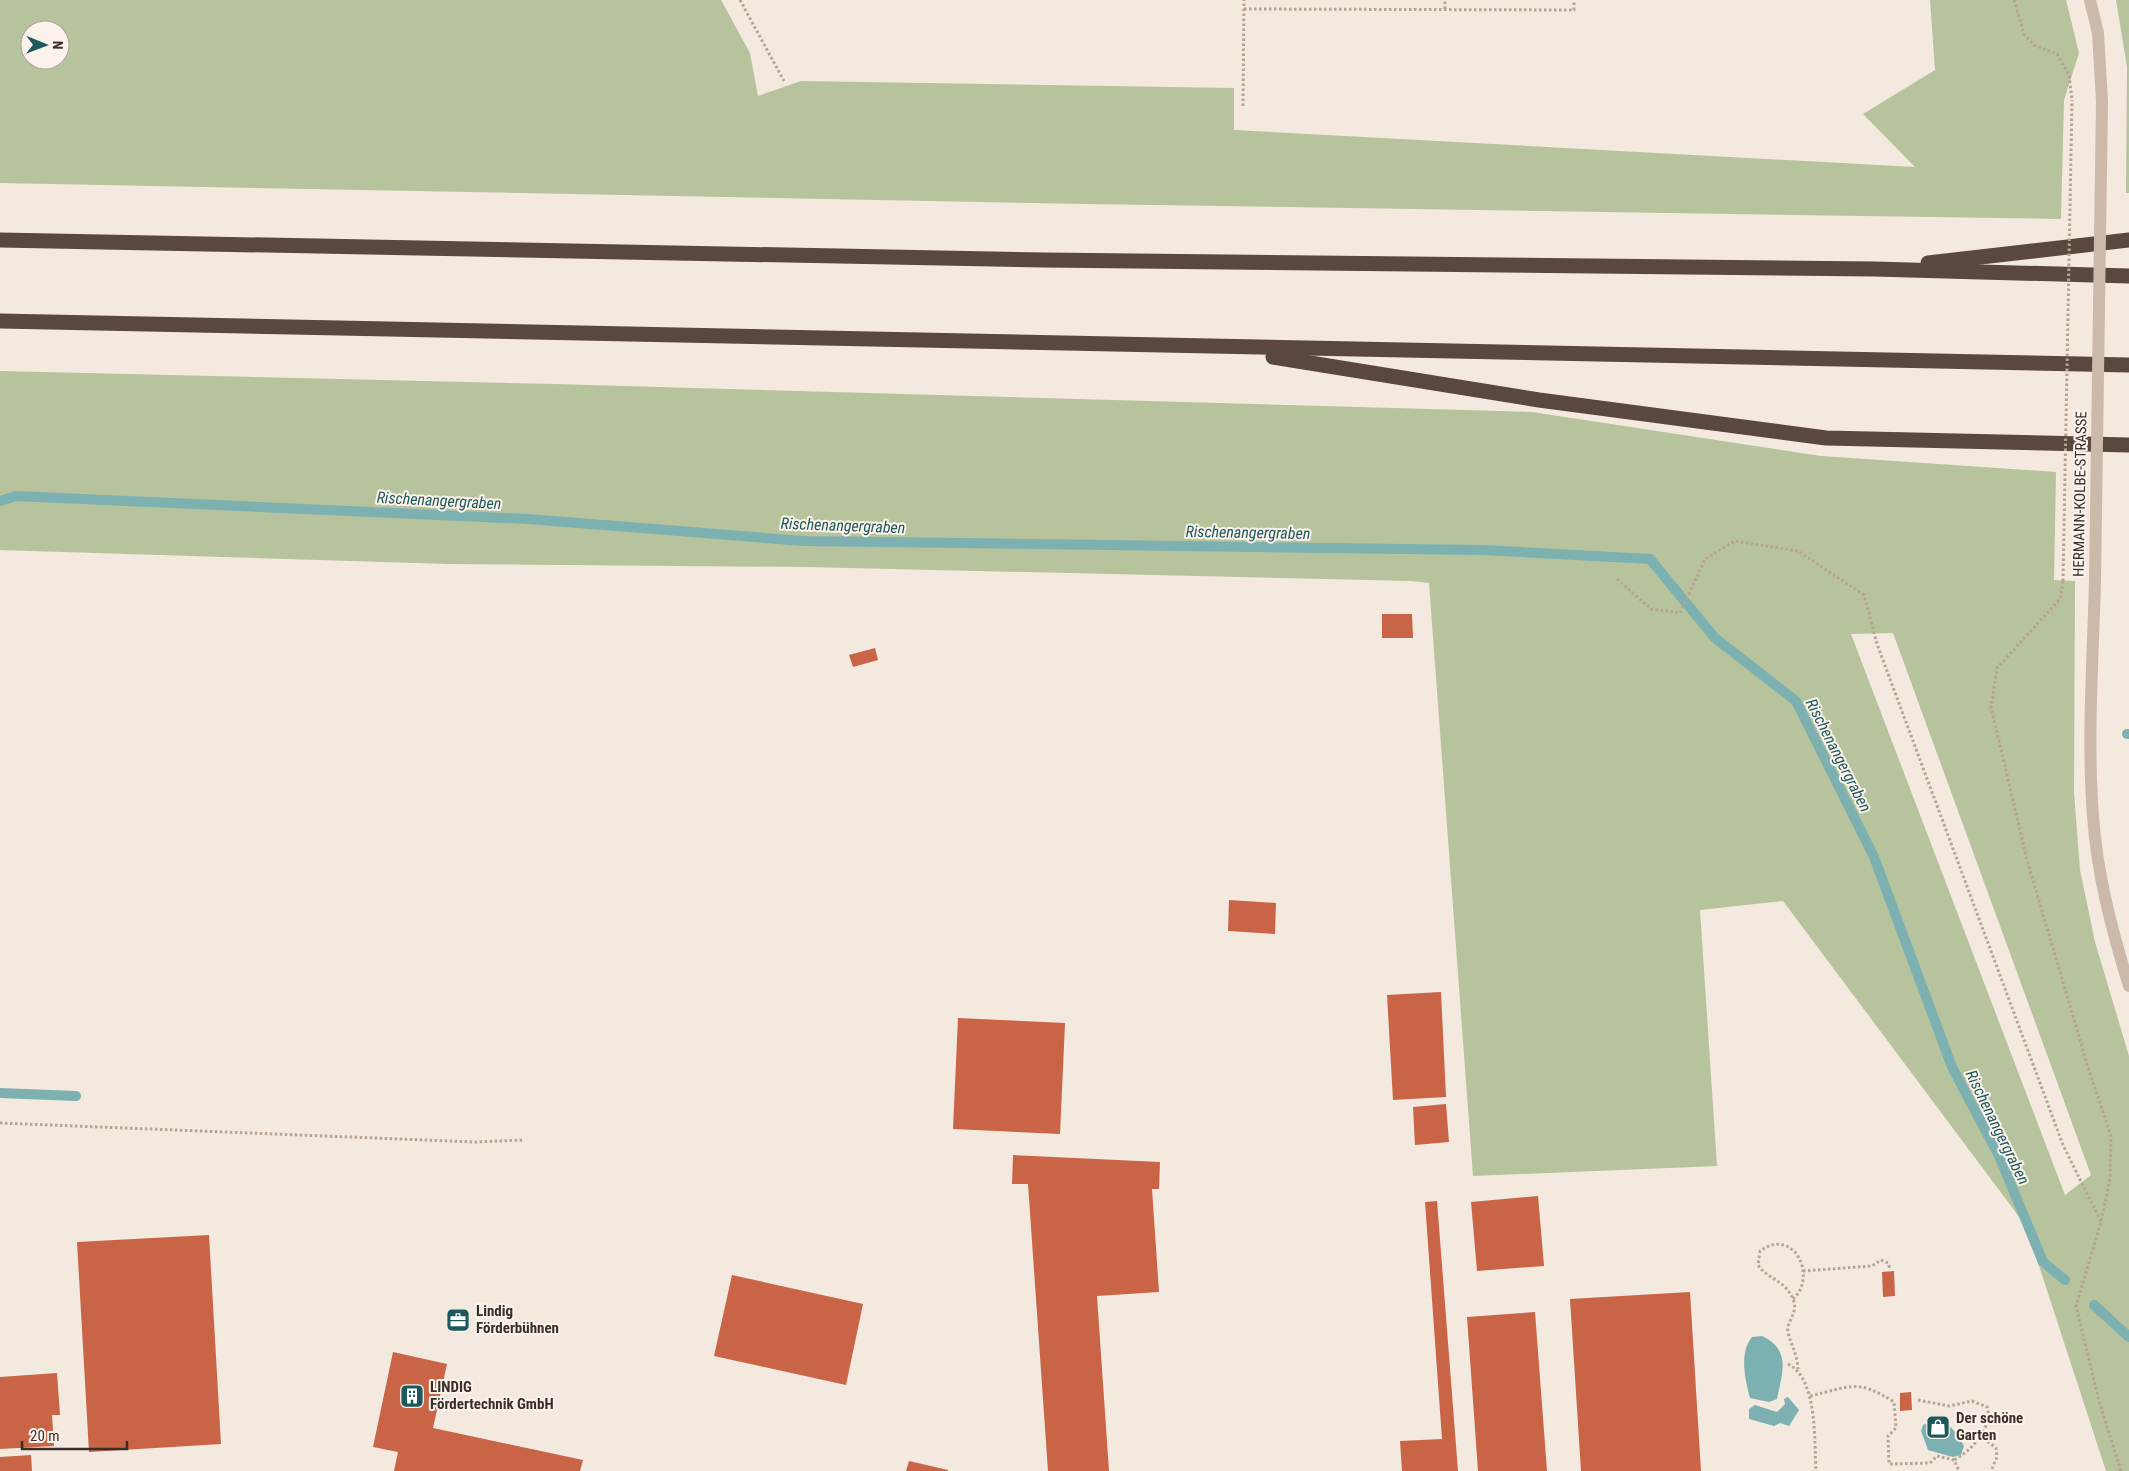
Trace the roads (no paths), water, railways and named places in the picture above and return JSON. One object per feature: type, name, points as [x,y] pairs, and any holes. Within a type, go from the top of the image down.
[{"type":"highway","points":[[0,240],[1034,260],[1874,270],[2129,276]]},
{"type":"highway","points":[[1874,270],[2129,240]]},
{"type":"highway","points":[[0,321],[1220,348],[2129,365]]},
{"type":"highway","points":[[1220,348],[1539,400],[1826,438],[2129,445]]},
{"type":"street","name":"HERMANN-KOLBE-STRASSE","points":[[2090,0],[2098,33],[2102,101],[2092,754],[2093,816],[2101,876],[2114,938],[2129,986]]},
{"type":"water","points":[[1762,1336],[1778,1348],[1783,1363],[1777,1399],[1769,1402],[1750,1398],[1744,1366],[1748,1343],[1752,1337]]},
{"type":"water","points":[[1788,1397],[1799,1410],[1789,1426],[1780,1423],[1774,1426],[1749,1419],[1749,1409],[1755,1405],[1777,1412],[1785,1404],[1784,1399]]},
{"type":"water","points":[[1933,1421],[1948,1425],[1955,1432],[1964,1446],[1961,1455],[1953,1457],[1928,1450],[1921,1431],[1923,1425]]},
{"type":"waterway","name":"Rischenangergraben","points":[[0,501],[16,496],[528,519],[804,541],[1483,550],[1650,559],[1715,638],[1796,701],[1874,857],[1952,1067],[2000,1158],[2043,1262],[2065,1280]]},
{"type":"waterway","points":[[0,1093],[76,1096]]},
{"type":"waterway","name":"Rischenangergraben","points":[[2094,1305],[2129,1337]]},
{"type":"place","name":"Lindig Förderbühnen","points":[[458,1320]]},
{"type":"place","name":"LINDIG Fördertechnik GmbH","points":[[412,1396]]},
{"type":"place","name":"Der schöne Garten","points":[[1938,1427]]}]
